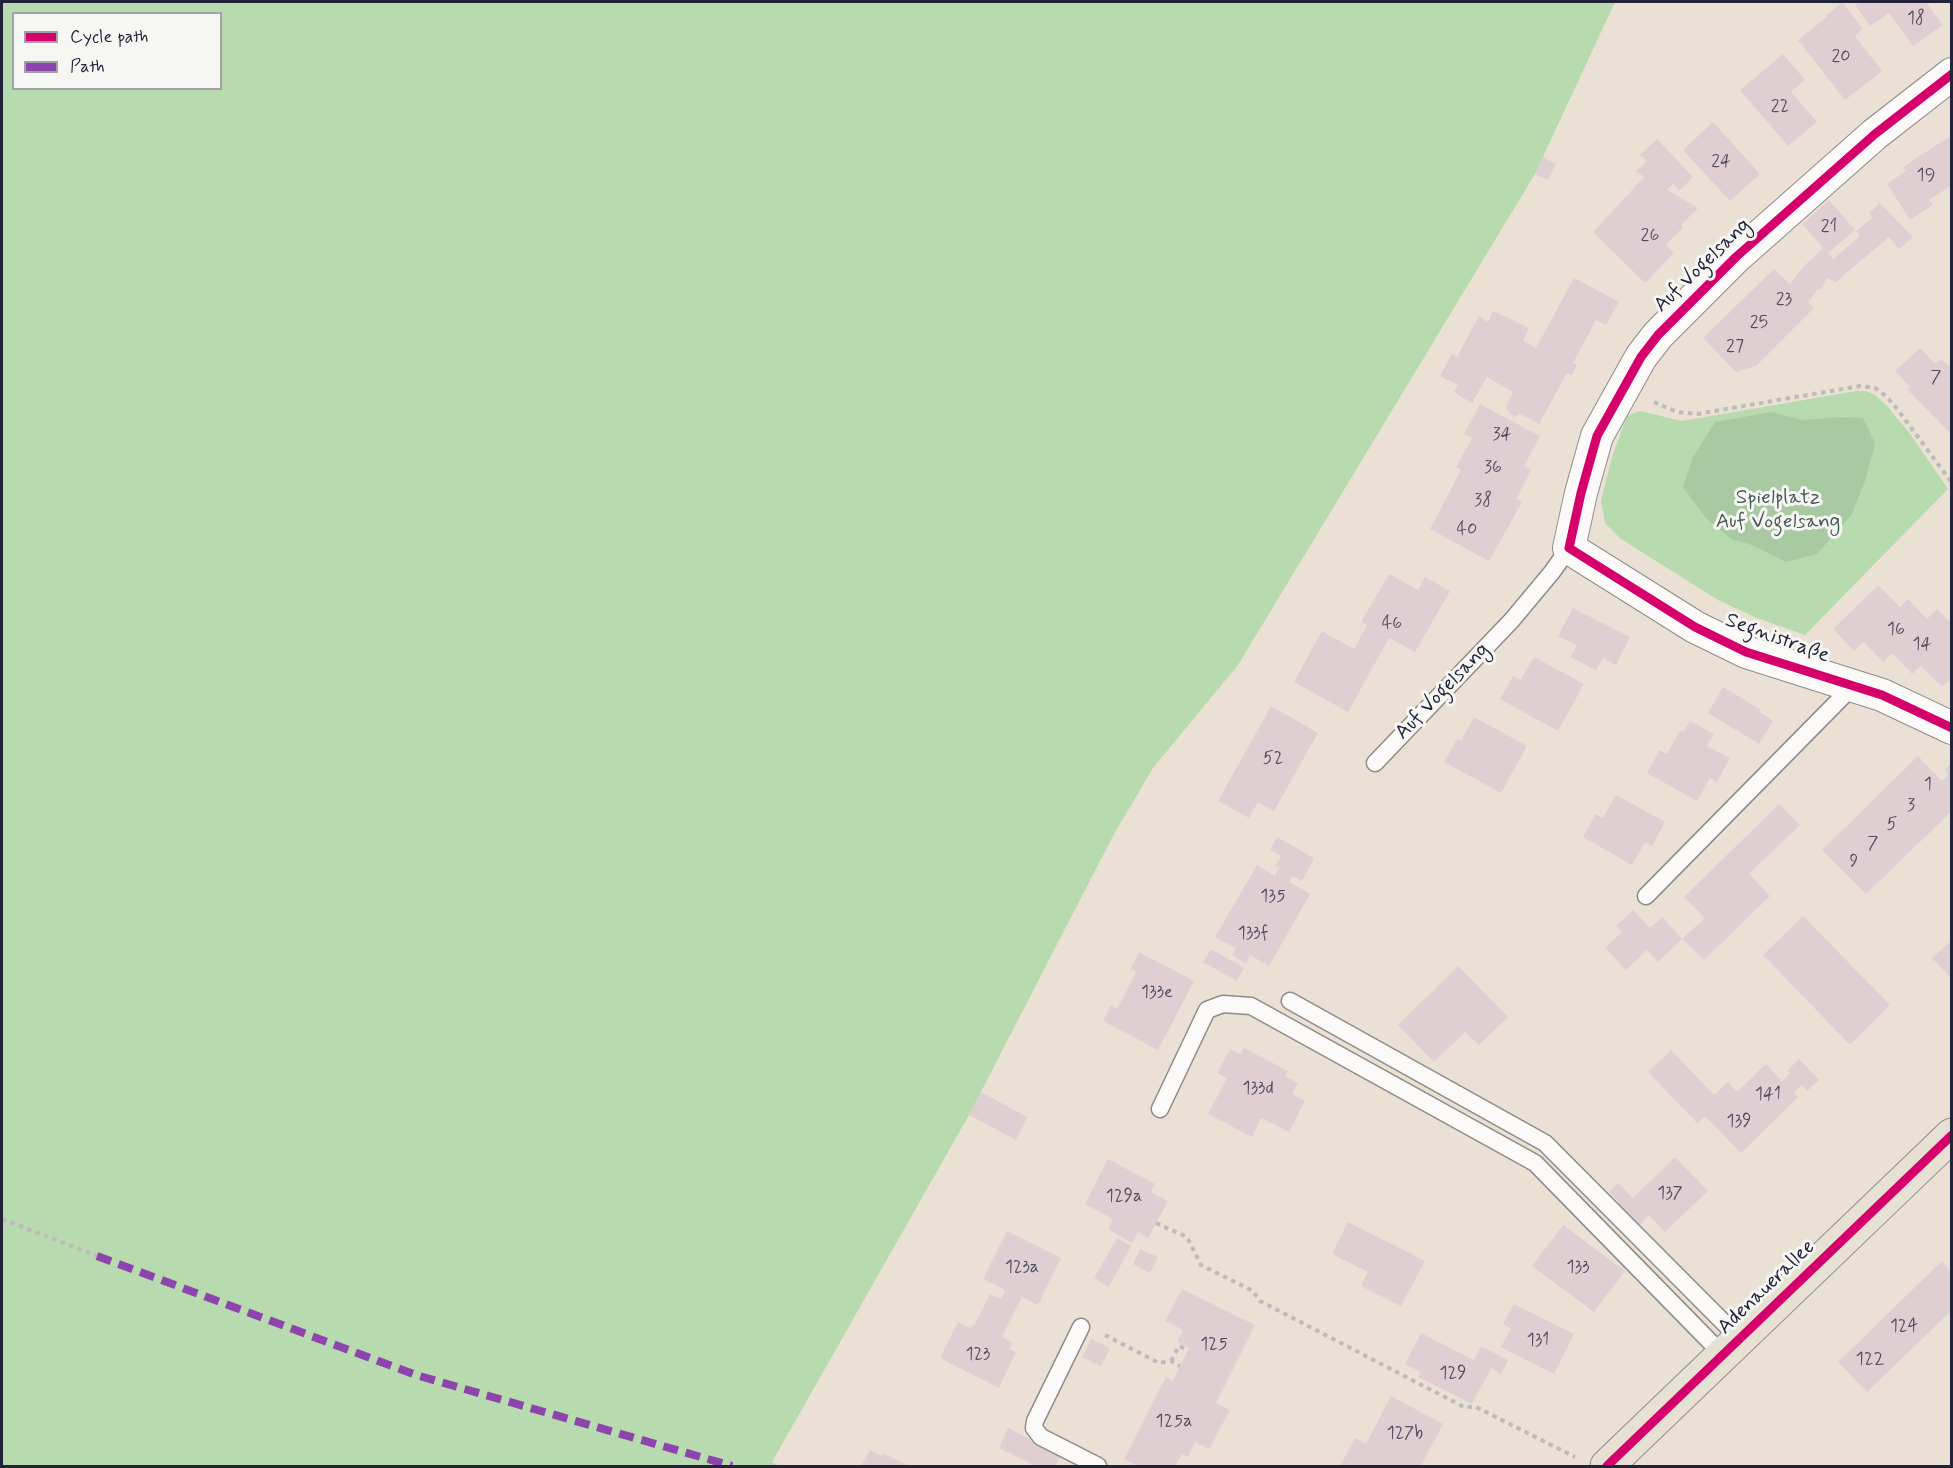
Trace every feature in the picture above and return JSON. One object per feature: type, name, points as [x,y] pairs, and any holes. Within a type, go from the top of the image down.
[{"type":"main road","name":"Adenauerallee","points":[[1592,1463],[1732,1347],[1952,1135]]},
{"type":"street","name":"Auf Vogelsang","points":[[1569,548],[1581,494],[1598,436],[1641,357],[1658,334],[1736,257],[1875,134],[1952,74]]},
{"type":"street","name":"Segnistraße","points":[[1569,548],[1695,627],[1746,652],[1882,694],[1952,728]]},
{"type":"lane","name":"Auf Vogelsang","points":[[1375,763],[1512,620],[1569,548]]},
{"type":"lane","points":[[1646,896],[1854,685]]},
{"type":"lane","points":[[1290,1001],[1545,1143],[1732,1347]]},
{"type":"lane","points":[[1160,1109],[1207,1010],[1223,1004],[1251,1006],[1535,1163],[1732,1347]]},
{"type":"lane","points":[[1081,1327],[1035,1421],[1034,1428],[1041,1437],[1098,1467]]},
{"type":"path","points":[[1624,386],[1677,412],[1697,414],[1860,386],[1875,388],[1887,396],[1952,483]]},
{"type":"path","points":[[2,1219],[97,1256]]},
{"type":"path","points":[[1156,1223],[1186,1238],[1201,1265],[1253,1291],[1260,1301],[1464,1407],[1476,1407],[1592,1463]]},
{"type":"path","points":[[1101,1333],[1160,1363],[1171,1361],[1180,1366]]},
{"type":"path","points":[[1171,1361],[1179,1346],[1188,1350]]},
{"type":"green space","points":[[2,2],[1615,2],[1535,174],[1238,665],[1153,768],[1114,834],[969,1115],[772,1462],[780,1466],[2,1466]]},
{"type":"green space","name":"Spielplatz Auf Vogelsang","points":[[1866,391],[1875,395],[1887,406],[1911,435],[1948,489],[1805,635],[1757,618],[1718,600],[1621,539],[1605,523],[1601,501],[1612,457],[1627,416],[1640,411],[1682,421]]},
{"type":"green space","points":[[1772,412],[1802,420],[1863,418],[1875,443],[1866,478],[1852,514],[1817,554],[1786,562],[1752,545],[1731,539],[1706,518],[1683,487],[1693,457],[1715,422]]},
{"type":"building","points":[[1842,2],[1863,29],[1855,36],[1882,71],[1845,100],[1798,40]]},
{"type":"building","points":[[1859,2],[1926,2],[1943,25],[1913,46],[1889,13],[1870,26],[1855,5]]},
{"type":"building","points":[[1783,54],[1805,80],[1791,92],[1817,122],[1788,146],[1740,90]]},
{"type":"building","points":[[1713,122],[1760,174],[1730,201],[1683,150]]},
{"type":"building","points":[[1952,135],[1952,185],[1929,200],[1933,205],[1910,220],[1887,184],[1906,171],[1903,167]]},
{"type":"building","points":[[1657,139],[1693,177],[1680,190],[1673,184],[1667,190],[1698,208],[1666,245],[1674,253],[1645,283],[1593,232],[1644,177],[1636,171],[1647,161],[1640,155]]},
{"type":"building","points":[[1543,157],[1556,164],[1548,180],[1535,174]]},
{"type":"building","points":[[1829,200],[1855,230],[1828,253],[1833,259],[1860,236],[1856,231],[1872,218],[1869,213],[1880,203],[1913,237],[1899,249],[1889,237],[1836,282],[1827,278],[1821,290],[1818,289],[1808,302],[1814,308],[1756,366],[1736,372],[1703,338],[1774,269],[1790,284],[1804,266],[1823,248],[1802,224]]},
{"type":"building","points":[[1574,278],[1619,302],[1606,325],[1596,320],[1573,363],[1577,365],[1572,375],[1567,373],[1539,424],[1520,414],[1515,417],[1509,413],[1506,406],[1513,392],[1487,377],[1472,403],[1454,392],[1458,385],[1440,376],[1452,354],[1457,357],[1479,316],[1488,322],[1493,311],[1529,328],[1523,341],[1536,348]]},
{"type":"building","points":[[1920,348],[1935,364],[1941,359],[1952,369],[1952,435],[1908,390],[1910,387],[1895,371]]},
{"type":"building","points":[[1480,404],[1540,436],[1524,466],[1531,470],[1516,499],[1522,502],[1489,561],[1430,529],[1461,470],[1456,467],[1472,438],[1464,434]]},
{"type":"building","points":[[1389,574],[1418,590],[1425,577],[1450,591],[1415,652],[1389,638],[1348,712],[1294,682],[1322,631],[1354,649],[1367,625],[1361,622]]},
{"type":"building","points":[[1878,585],[1900,607],[1908,599],[1927,619],[1937,609],[1952,624],[1952,678],[1942,687],[1921,666],[1912,674],[1892,653],[1883,662],[1864,642],[1854,651],[1833,629]]},
{"type":"building","points":[[1573,608],[1630,637],[1616,665],[1603,658],[1596,670],[1570,657],[1577,645],[1558,636]]},
{"type":"building","points":[[1534,657],[1584,684],[1558,731],[1500,699],[1513,676],[1520,680]]},
{"type":"building","points":[[1723,687],[1761,710],[1760,712],[1773,721],[1759,744],[1708,713]]},
{"type":"building","points":[[1271,706],[1318,733],[1274,811],[1258,802],[1249,818],[1218,801]]},
{"type":"building","points":[[1474,717],[1527,746],[1501,793],[1444,762],[1457,739],[1461,741]]},
{"type":"building","points":[[1690,721],[1714,734],[1707,746],[1730,758],[1717,782],[1710,778],[1697,801],[1647,773],[1660,750],[1667,754],[1680,731],[1683,732]]},
{"type":"building","points":[[1918,756],[1942,781],[1948,775],[1945,770],[1950,764],[1952,766],[1952,811],[1866,894],[1822,850]]},
{"type":"building","points":[[1616,795],[1665,822],[1652,846],[1645,842],[1632,865],[1583,837],[1596,814],[1603,818]]},
{"type":"building","points":[[1779,804],[1800,825],[1749,874],[1770,896],[1704,960],[1682,939],[1705,918],[1684,897]]},
{"type":"building","points":[[1277,837],[1314,858],[1302,881],[1293,876],[1289,882],[1310,894],[1269,966],[1250,955],[1246,964],[1232,955],[1236,948],[1215,937],[1257,865],[1275,876],[1279,868],[1275,866],[1281,856],[1270,850]]},
{"type":"building","points":[[1633,910],[1650,928],[1662,917],[1682,939],[1658,962],[1647,950],[1626,970],[1605,948],[1622,932],[1616,926]]},
{"type":"building","points":[[1803,916],[1890,1005],[1850,1045],[1763,955]]},
{"type":"building","points":[[1952,940],[1952,979],[1932,958]]},
{"type":"building","points":[[1211,949],[1244,968],[1237,981],[1203,962]]},
{"type":"building","points":[[1139,952],[1194,981],[1158,1050],[1103,1021],[1111,1005],[1117,1009],[1136,972],[1130,969]]},
{"type":"building","points":[[1458,966],[1508,1017],[1479,1045],[1465,1032],[1434,1062],[1398,1025]]},
{"type":"building","points":[[1244,1048],[1288,1071],[1285,1076],[1298,1083],[1292,1094],[1305,1101],[1289,1132],[1261,1118],[1252,1137],[1208,1114],[1227,1078],[1217,1073],[1230,1049],[1240,1054]]},
{"type":"building","points":[[1671,1050],[1714,1095],[1728,1082],[1737,1092],[1766,1064],[1782,1081],[1790,1073],[1787,1071],[1799,1059],[1819,1080],[1807,1091],[1802,1085],[1794,1093],[1798,1097],[1741,1153],[1705,1116],[1697,1123],[1648,1072]]},
{"type":"building","points":[[981,1092],[1027,1117],[1016,1140],[969,1115]]},
{"type":"building","points":[[1675,1157],[1708,1191],[1665,1232],[1649,1215],[1639,1226],[1618,1205],[1619,1203],[1609,1192],[1618,1183],[1633,1198]]},
{"type":"building","points":[[1108,1159],[1155,1184],[1151,1192],[1168,1201],[1148,1238],[1138,1232],[1132,1243],[1108,1229],[1113,1219],[1085,1204]]},
{"type":"building","points":[[1348,1222],[1425,1261],[1401,1306],[1361,1286],[1368,1272],[1332,1254]]},
{"type":"building","points":[[1563,1225],[1625,1271],[1594,1312],[1532,1266]]},
{"type":"building","points":[[1007,1231],[1061,1258],[1038,1305],[1022,1297],[1002,1337],[1012,1342],[1009,1349],[1016,1352],[999,1388],[940,1358],[958,1322],[971,1328],[990,1294],[1001,1299],[1005,1290],[983,1279]]},
{"type":"building","points":[[1117,1238],[1131,1246],[1109,1287],[1094,1278]]},
{"type":"building","points":[[1140,1249],[1158,1257],[1150,1273],[1133,1264]]},
{"type":"building","points":[[1942,1261],[1950,1271],[1952,1270],[1952,1310],[1867,1392],[1838,1362]]},
{"type":"building","points":[[1182,1289],[1255,1325],[1216,1403],[1230,1410],[1209,1449],[1195,1442],[1188,1457],[1182,1454],[1175,1466],[1138,1466],[1124,1459],[1166,1377],[1173,1381],[1189,1348],[1177,1342],[1183,1330],[1165,1321]]},
{"type":"building","points":[[1514,1304],[1574,1334],[1554,1374],[1501,1347],[1511,1328],[1503,1324]]},
{"type":"building","points":[[1421,1333],[1474,1360],[1481,1346],[1508,1360],[1501,1374],[1491,1368],[1472,1404],[1418,1377],[1421,1372],[1405,1364]]},
{"type":"building","points":[[1091,1339],[1110,1348],[1101,1366],[1082,1357]]},
{"type":"building","points":[[1391,1396],[1443,1424],[1421,1466],[1340,1466],[1355,1438],[1366,1444]]},
{"type":"building","points":[[1008,1428],[1061,1455],[1055,1466],[1036,1466],[999,1448]]},
{"type":"building","points":[[870,1450],[882,1456],[883,1453],[909,1466],[861,1466]]},
{"type":"marked path","points":[[97,1256],[416,1375],[732,1466]]},
{"type":"cycle path","points":[[1952,74],[1875,134],[1736,257],[1658,335],[1641,357],[1597,436],[1569,548],[1695,627],[1746,652],[1882,695],[1952,728]]},
{"type":"cycle path","points":[[1607,1466],[1952,1135]]}]
